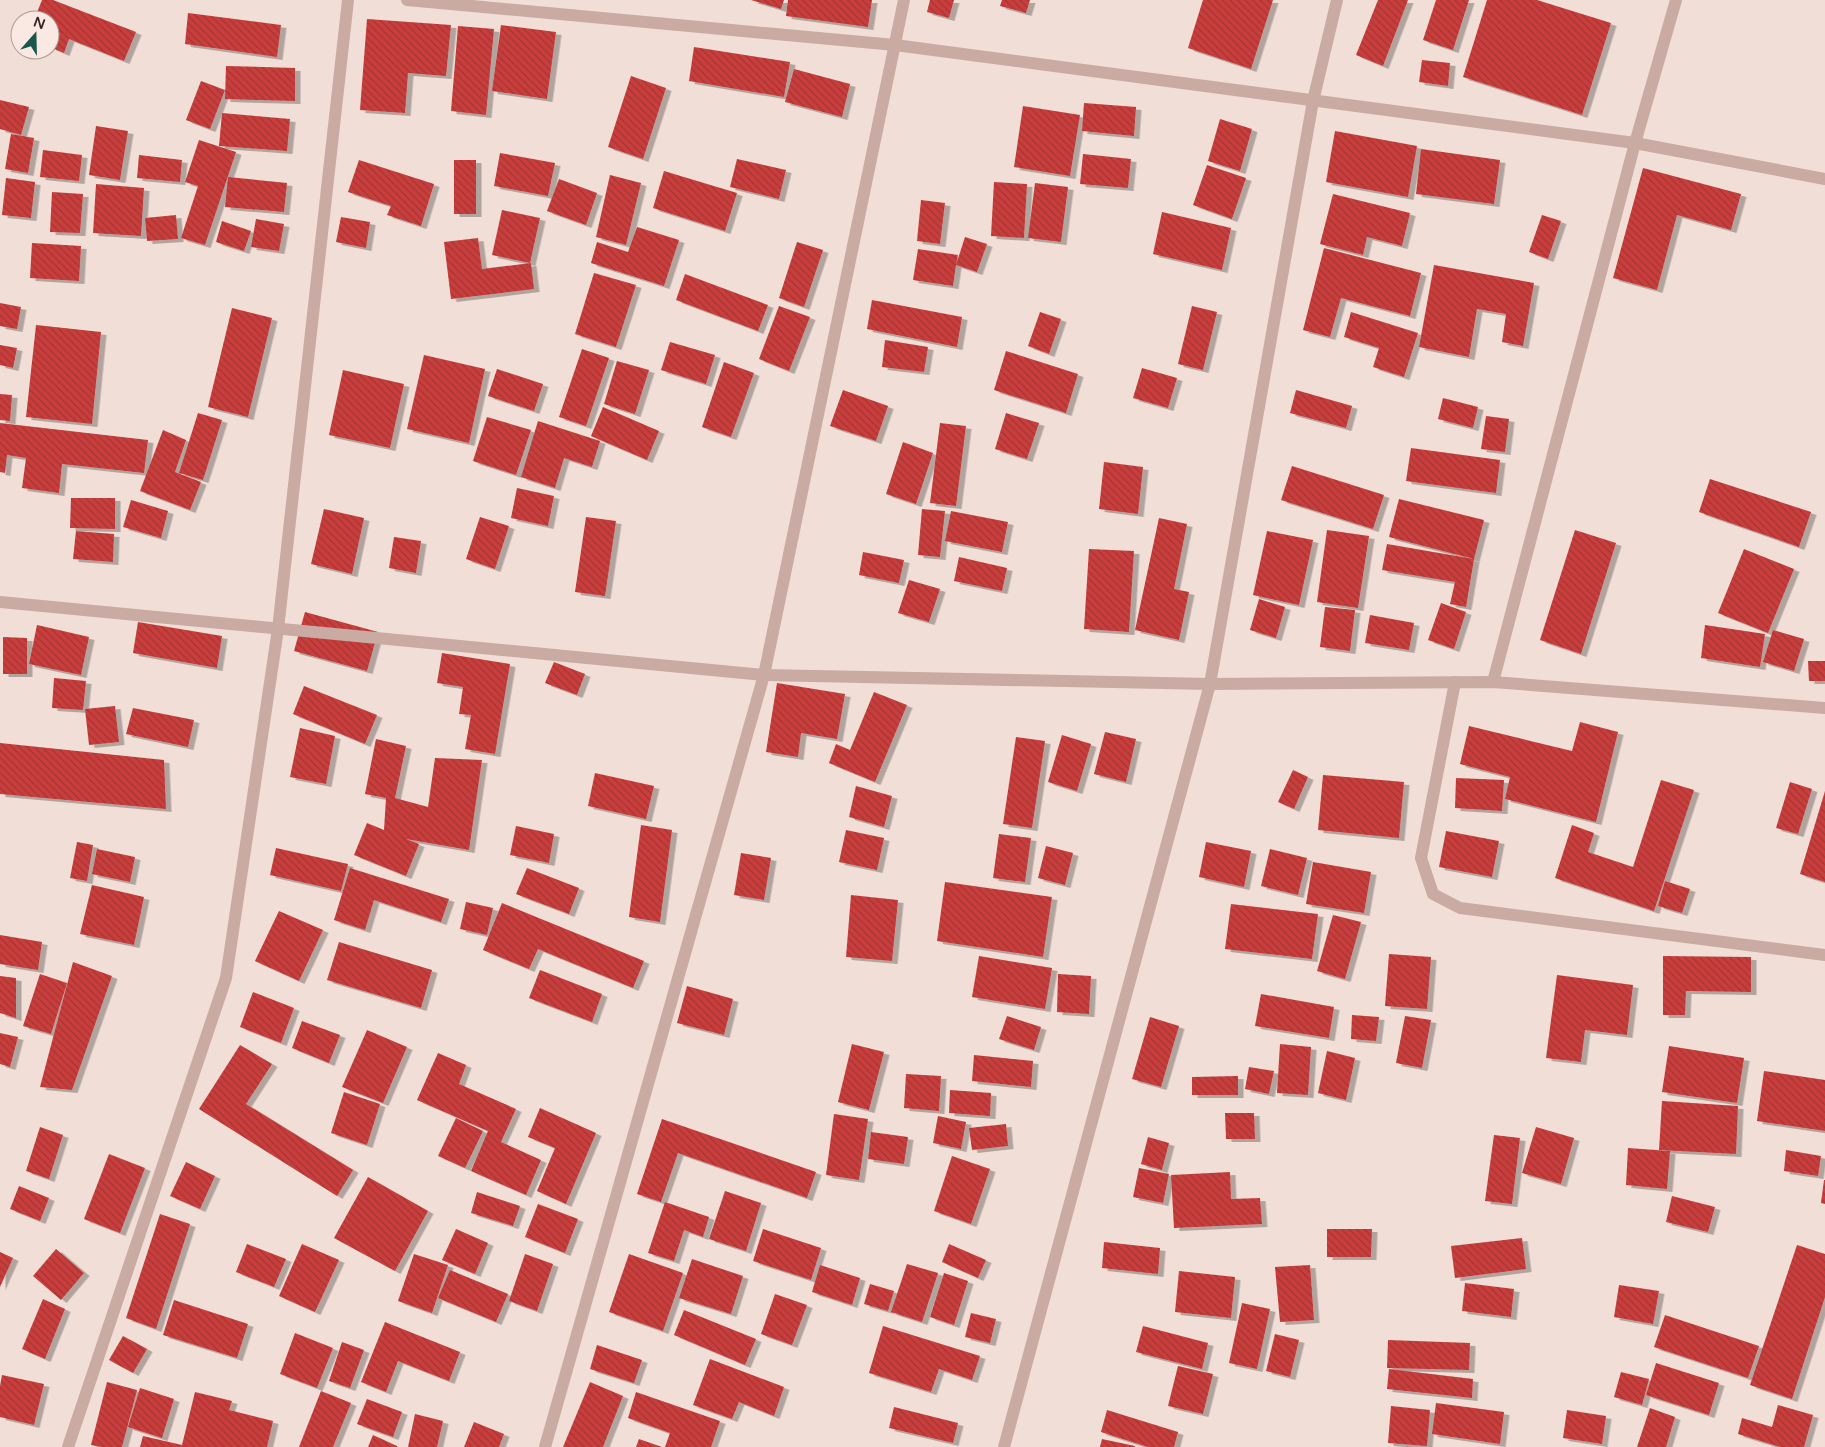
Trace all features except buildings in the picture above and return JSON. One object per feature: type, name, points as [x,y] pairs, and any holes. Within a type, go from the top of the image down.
[{"type":"street","points":[[68,1447],[226,978],[278,629],[348,0]]},
{"type":"street","points":[[407,0],[895,45],[1635,143],[1825,178]]},
{"type":"street","points":[[545,1447],[764,675],[904,0]]},
{"type":"street","points":[[1004,1447],[1210,684],[1313,101],[1337,0]]},
{"type":"street","points":[[1493,682],[1635,143],[1676,0]]},
{"type":"street","points":[[0,602],[764,675],[1210,684],[1493,682],[1825,708]]},
{"type":"street","points":[[1454,682],[1421,858],[1433,894],[1460,908],[1825,955]]}]
